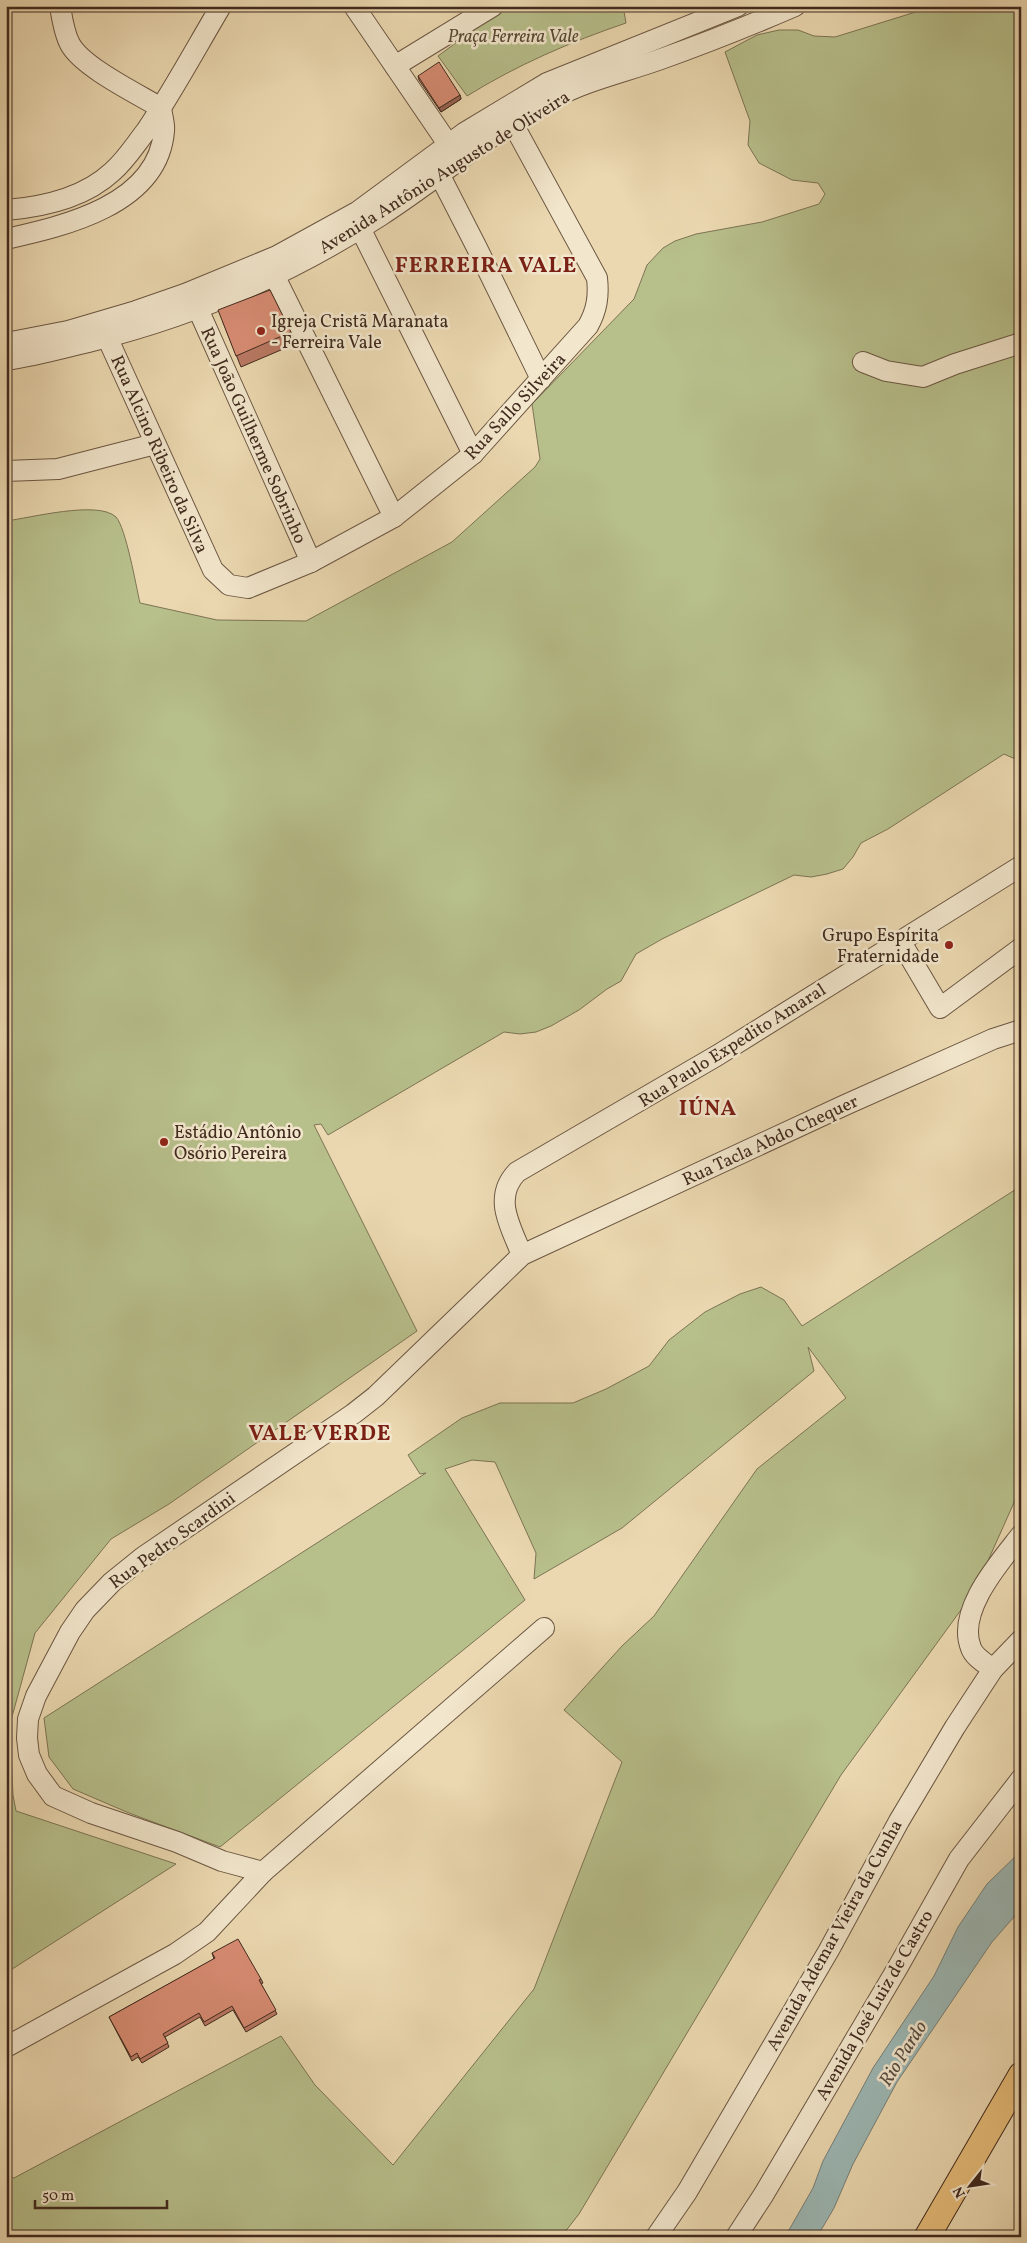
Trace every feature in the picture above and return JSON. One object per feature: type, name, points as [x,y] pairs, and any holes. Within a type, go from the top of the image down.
[{"type":"main road","points":[[927,2237],[1021,2075]]},
{"type":"street","points":[[60,6],[65,32],[75,52],[91,65],[161,108]]},
{"type":"street","points":[[6,210],[34,208],[66,198],[98,183],[112,173],[129,154],[161,108],[220,6]]},
{"type":"street","points":[[354,6],[448,144]]},
{"type":"street","points":[[395,66],[493,6]]},
{"type":"street","name":"Avenida Antônio Augusto de Oliveira","points":[[6,360],[107,337],[198,309],[274,275],[360,228],[435,166],[448,144],[503,108],[561,76],[738,6]]},
{"type":"street","name":"Avenida Antônio Augusto de Oliveira","points":[[6,343],[68,331],[136,311],[185,294],[277,256],[513,124],[555,97],[583,85],[661,59],[796,6]]},
{"type":"street","points":[[6,239],[62,226],[85,217],[110,204],[139,184],[147,176],[159,153],[164,130],[161,108]]},
{"type":"street","name":"Rua Sallo Silveira","points":[[212,570],[229,584],[248,588],[310,562],[394,517],[473,454],[541,380],[592,320],[598,301],[597,278],[513,124]]},
{"type":"street","points":[[435,166],[541,380]]},
{"type":"street","points":[[360,228],[473,454]]},
{"type":"street","points":[[274,275],[394,517]]},
{"type":"street","name":"Rua João Guilherme Sobrinho","points":[[198,309],[310,562]]},
{"type":"street","name":"Rua Alcino Ribeiro da Silva","points":[[107,337],[212,570]]},
{"type":"street","points":[[863,362],[886,371],[923,377],[955,364],[1021,343]]},
{"type":"street","points":[[6,471],[58,468],[155,444]]},
{"type":"street","name":"Rua Paulo Expedito Amaral","points":[[522,1255],[505,1209],[505,1192],[508,1181],[517,1172],[710,1060],[1021,866]]},
{"type":"street","points":[[901,942],[940,1008],[1021,948]]},
{"type":"street","name":"Rua Tacla Abdo Chequer","points":[[522,1255],[845,1105],[993,1039],[1021,1030]]},
{"type":"street","name":"Rua Pedro Scardini","points":[[263,1872],[222,1861],[177,1842],[90,1813],[54,1796],[37,1774],[29,1755],[27,1738],[28,1719],[36,1696],[70,1632],[85,1610],[112,1582],[144,1557],[361,1408],[413,1361],[522,1255]]},
{"type":"street","points":[[993,1669],[976,1656],[971,1649],[969,1619],[985,1581],[1021,1536]]},
{"type":"street","points":[[6,2047],[175,1954],[207,1932],[263,1872],[544,1628]]},
{"type":"street","name":"Avenida Ademar Vieira da Cunha","points":[[656,2237],[692,2183],[829,1950],[898,1821],[955,1727],[993,1669],[1021,1640]]},
{"type":"street","name":"Avenida José Luiz de Castro","points":[[736,2237],[764,2194],[898,1967],[959,1859],[1021,1778]]},
{"type":"green space","name":"Praça Ferreira Vale","points":[[506,6],[623,6],[626,23],[544,55],[505,74],[467,96],[438,56]]},
{"type":"green space","points":[[935,6],[1021,6],[1021,758],[1013,758],[1004,754],[888,829],[861,843],[843,869],[811,877],[794,875],[662,939],[636,954],[621,981],[579,1010],[551,1026],[536,1032],[520,1034],[504,1032],[328,1135],[321,1124],[314,1125],[417,1331],[169,1504],[111,1539],[35,1633],[10,1724],[13,1795],[16,1811],[176,1864],[6,1973],[6,521],[80,510],[107,512],[116,517],[120,523],[140,603],[217,620],[306,621],[452,542],[535,467],[540,459],[532,404],[634,299],[647,265],[663,248],[675,241],[696,234],[762,222],[819,204],[825,194],[818,183],[792,180],[759,163],[748,145],[750,121],[725,52],[757,35],[779,30],[798,30],[814,36],[835,37]]},
{"type":"green space","points":[[1021,1186],[1021,1487],[974,1592],[841,1775],[579,2214],[561,2237],[6,2237],[6,2175],[14,2178],[281,2036],[315,2085],[393,2165],[534,1989],[622,1762],[564,1710],[622,1646],[654,1616],[757,1469],[846,1398],[808,1347],[814,1371],[622,1528],[534,1579],[536,1553],[495,1462],[472,1460],[445,1469],[525,1600],[220,1847],[129,1813],[73,1789],[49,1757],[44,1718],[426,1473],[420,1474],[408,1455],[462,1418],[500,1403],[573,1403],[606,1389],[649,1366],[669,1340],[705,1312],[740,1294],[761,1287],[784,1300],[802,1326]]},
{"type":"water","name":"Rio Pardo","points":[[1021,1851],[1021,1909],[992,1942],[897,2082],[853,2164],[834,2208],[817,2237],[785,2237],[813,2188],[823,2161],[873,2068],[934,1976],[958,1927],[987,1884]]},
{"type":"building","points":[[439,62],[460,95],[439,108],[418,76]]},
{"type":"building","name":"Igreja Cristã Maranata - Ferreira Vale","points":[[270,290],[291,332],[236,356],[218,310]]},
{"type":"building","points":[[238,1939],[276,2010],[244,2028],[232,2006],[204,2022],[199,2013],[163,2034],[168,2043],[140,2059],[137,2053],[131,2057],[109,2017],[215,1958],[212,1953]]},
{"type":"place","name":"Igreja Cristã Maranata - Ferreira Vale","points":[[261,331]]},
{"type":"place","name":"Grupo Espírita Fraternidade","points":[[949,945]]},
{"type":"place","name":"Estádio Antônio Osório Pereira","points":[[164,1142]]},
{"type":"district","name":"FERREIRA VALE","points":[[486,264]]},
{"type":"district","name":"IÚNA","points":[[708,1107]]},
{"type":"district","name":"VALE VERDE","points":[[320,1432]]}]
